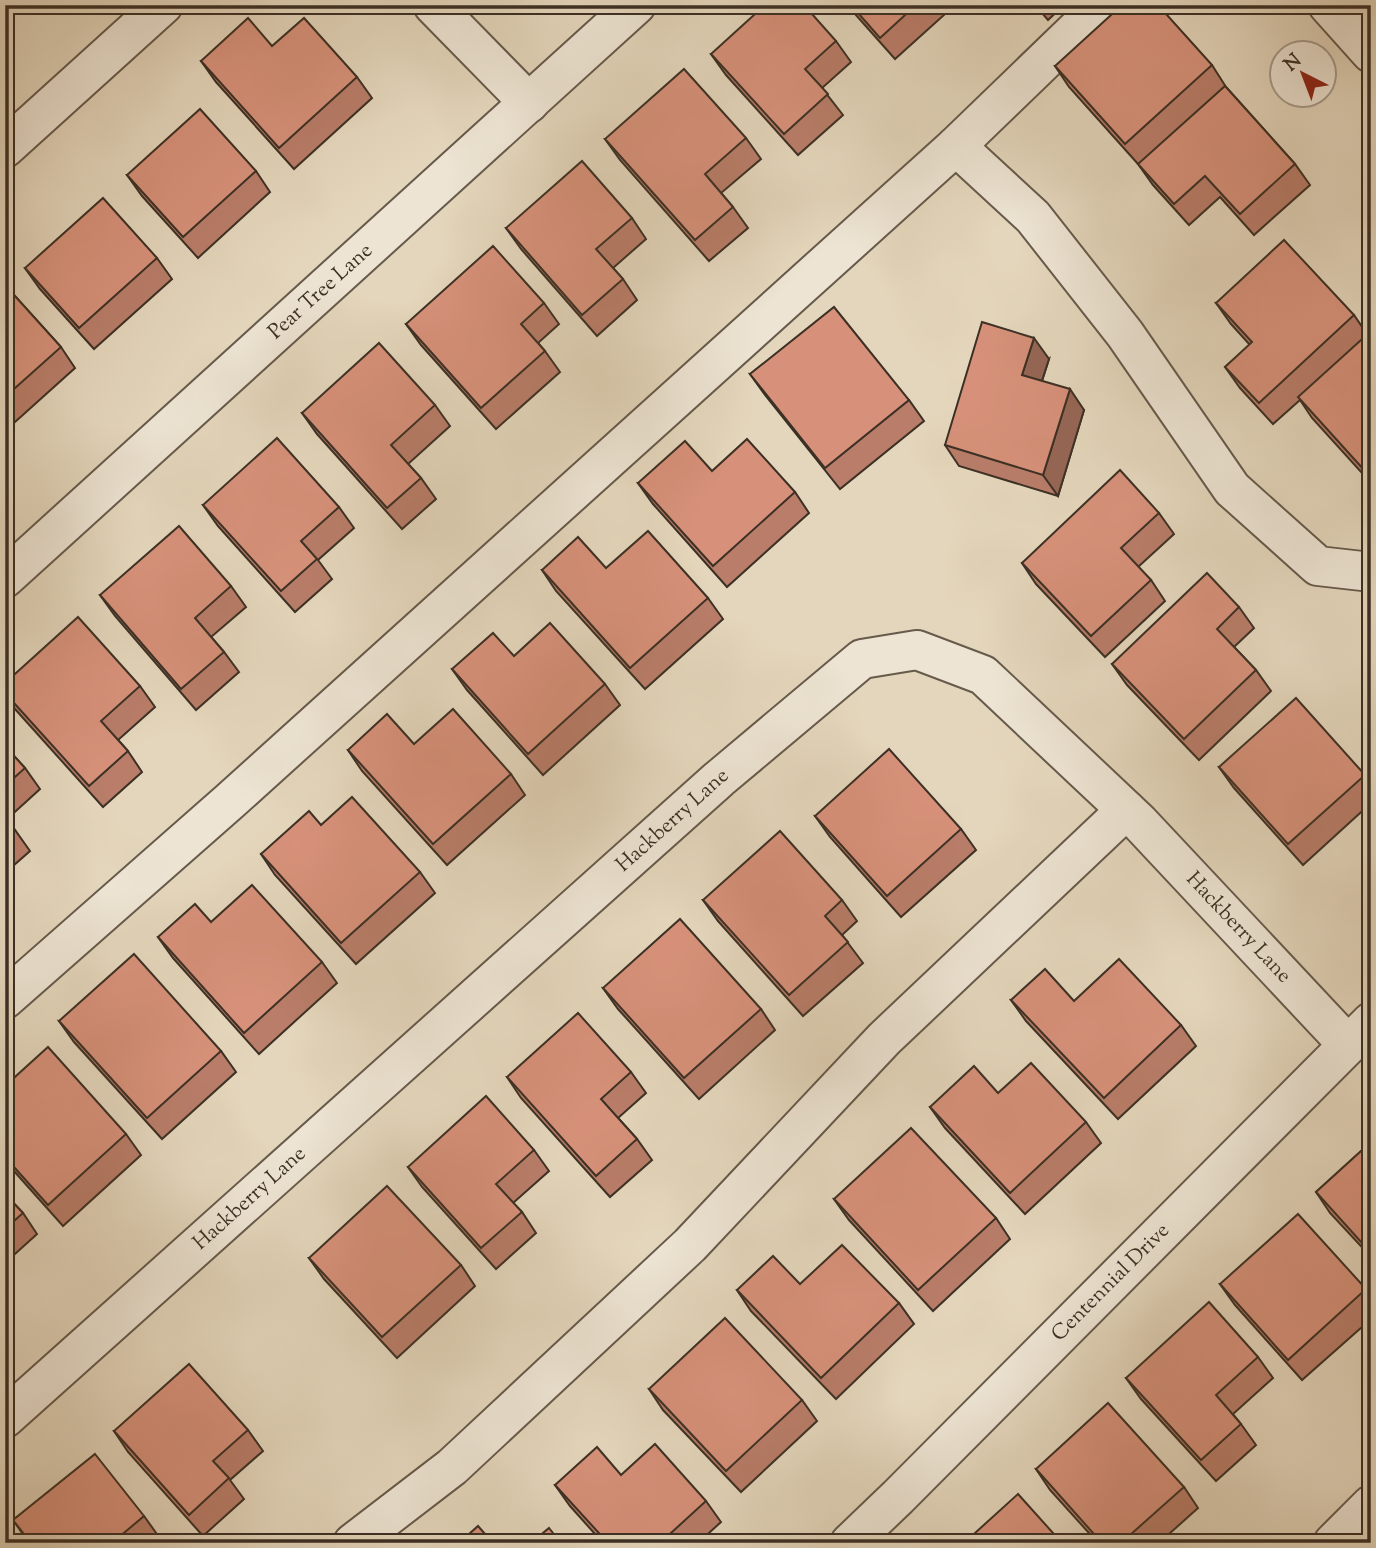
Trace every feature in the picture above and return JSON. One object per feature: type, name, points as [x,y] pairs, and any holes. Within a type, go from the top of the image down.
[{"type":"street","points":[[5,148],[163,5]]},
{"type":"street","points":[[433,5],[529,103]]},
{"type":"street","name":"Pear Tree Lane","points":[[5,578],[636,5]]},
{"type":"street","points":[[5,999],[230,801],[956,146],[1102,5]]},
{"type":"street","points":[[1328,5],[1371,53]]},
{"type":"street","points":[[956,146],[1033,217],[1125,334],[1232,489],[1318,566],[1371,572]]},
{"type":"street","name":"Hackberry Lane","points":[[5,1418],[719,779],[862,659],[917,650],[984,675],[1359,1033]]},
{"type":"street","points":[[353,1543],[452,1467],[690,1245],[884,1039],[1126,810]]},
{"type":"street","name":"Centennial Drive","points":[[850,1543],[1359,1033]]},
{"type":"street","points":[[1333,1543],[1371,1506]]},
{"type":"building","points":[[765,5],[804,5],[836,41],[805,69],[828,94],[784,134],[711,54]]},
{"type":"building","points":[[851,5],[916,5],[880,38]]},
{"type":"building","points":[[1122,5],[1158,5],[1212,65],[1125,144],[1055,66]]},
{"type":"building","points":[[248,18],[272,46],[304,18],[357,77],[279,148],[201,61]]},
{"type":"building","points":[[684,69],[746,138],[705,174],[733,207],[695,240],[605,139]]},
{"type":"building","points":[[1225,86],[1295,164],[1240,214],[1205,176],[1174,204],[1138,164]]},
{"type":"building","points":[[200,109],[256,171],[183,237],[127,175]]},
{"type":"building","points":[[582,161],[632,218],[596,249],[623,279],[582,315],[506,228]]},
{"type":"building","points":[[103,198],[157,258],[79,328],[25,268]]},
{"type":"building","points":[[1284,240],[1354,315],[1259,403],[1225,367],[1252,342],[1216,303]]},
{"type":"building","points":[[493,246],[544,303],[521,324],[545,351],[481,408],[406,324]]},
{"type":"building","points":[[5,285],[61,347],[5,397]]},
{"type":"building","points":[[834,307],[909,400],[825,468],[750,374]]},
{"type":"building","points":[[982,322],[1034,338],[1022,375],[1070,389],[1043,475],[945,445]]},
{"type":"building","points":[[1371,331],[1371,466],[1365,471],[1298,397]]},
{"type":"building","points":[[379,343],[435,405],[391,445],[421,478],[387,508],[302,413]]},
{"type":"building","points":[[277,438],[339,507],[301,541],[317,559],[281,591],[203,505]]},
{"type":"building","points":[[747,439],[795,492],[713,566],[638,483],[685,441],[712,471]]},
{"type":"building","points":[[1120,470],[1159,513],[1121,548],[1151,580],[1091,636],[1022,563]]},
{"type":"building","points":[[179,526],[231,586],[195,618],[224,652],[181,689],[100,595]]},
{"type":"building","points":[[648,531],[708,598],[630,668],[542,570],[578,537],[606,568]]},
{"type":"building","points":[[1207,573],[1239,607],[1217,629],[1256,670],[1184,739],[1112,664]]},
{"type":"building","points":[[78,617],[140,686],[101,721],[128,751],[89,786],[5,693],[5,683]]},
{"type":"building","points":[[550,623],[605,684],[528,754],[452,669],[493,633],[514,656]]},
{"type":"building","points":[[1296,698],[1365,775],[1288,844],[1219,767]]},
{"type":"building","points":[[453,709],[511,774],[433,844],[348,750],[387,714],[414,744]]},
{"type":"building","points":[[5,746],[25,768],[5,786]]},
{"type":"building","points":[[889,749],[961,829],[887,896],[815,816]]},
{"type":"building","points":[[352,797],[420,872],[341,943],[261,854],[309,811],[321,825]]},
{"type":"building","points":[[5,819],[15,830],[5,839]]},
{"type":"building","points":[[780,831],[842,900],[825,916],[848,942],[789,995],[703,900]]},
{"type":"building","points":[[252,885],[322,962],[244,1033],[158,937],[195,904],[211,922]]},
{"type":"building","points":[[680,919],[761,1009],[684,1078],[603,988]]},
{"type":"building","points":[[134,954],[221,1051],[147,1118],[59,1021]]},
{"type":"building","points":[[1119,959],[1181,1025],[1104,1098],[1011,1000],[1045,969],[1074,1001]]},
{"type":"building","points":[[578,1013],[631,1072],[601,1099],[637,1139],[596,1176],[507,1077]]},
{"type":"building","points":[[48,1047],[126,1134],[48,1205],[5,1157],[5,1086]]},
{"type":"building","points":[[1031,1063],[1086,1122],[1010,1193],[930,1107],[974,1066],[998,1093]]},
{"type":"building","points":[[486,1096],[534,1150],[496,1184],[522,1212],[481,1248],[408,1167]]},
{"type":"building","points":[[911,1128],[996,1218],[918,1290],[834,1199]]},
{"type":"building","points":[[1371,1142],[1371,1253],[1316,1192]]},
{"type":"building","points":[[387,1186],[461,1265],[382,1337],[309,1258]]},
{"type":"building","points":[[5,1194],[23,1213],[5,1229]]},
{"type":"building","points":[[1298,1214],[1366,1289],[1288,1360],[1220,1284]]},
{"type":"building","points":[[842,1245],[899,1303],[821,1378],[737,1290],[773,1256],[800,1284]]},
{"type":"building","points":[[1209,1302],[1258,1357],[1216,1395],[1241,1424],[1201,1460],[1126,1378]]},
{"type":"building","points":[[725,1318],[802,1400],[726,1471],[649,1389]]},
{"type":"building","points":[[189,1364],[248,1430],[213,1461],[229,1478],[189,1515],[114,1431]]},
{"type":"building","points":[[1108,1403],[1184,1487],[1121,1543],[1102,1543],[1036,1469]]},
{"type":"building","points":[[655,1444],[706,1501],[660,1543],[608,1543],[555,1485],[597,1447],[621,1475]]},
{"type":"building","points":[[95,1454],[144,1516],[112,1543],[31,1543],[13,1520]]},
{"type":"building","points":[[1018,1494],[1062,1543],[964,1543]]},
{"type":"building","points":[[478,1526],[493,1543],[459,1543]]},
{"type":"building","points":[[549,1528],[561,1543],[531,1543]]}]
